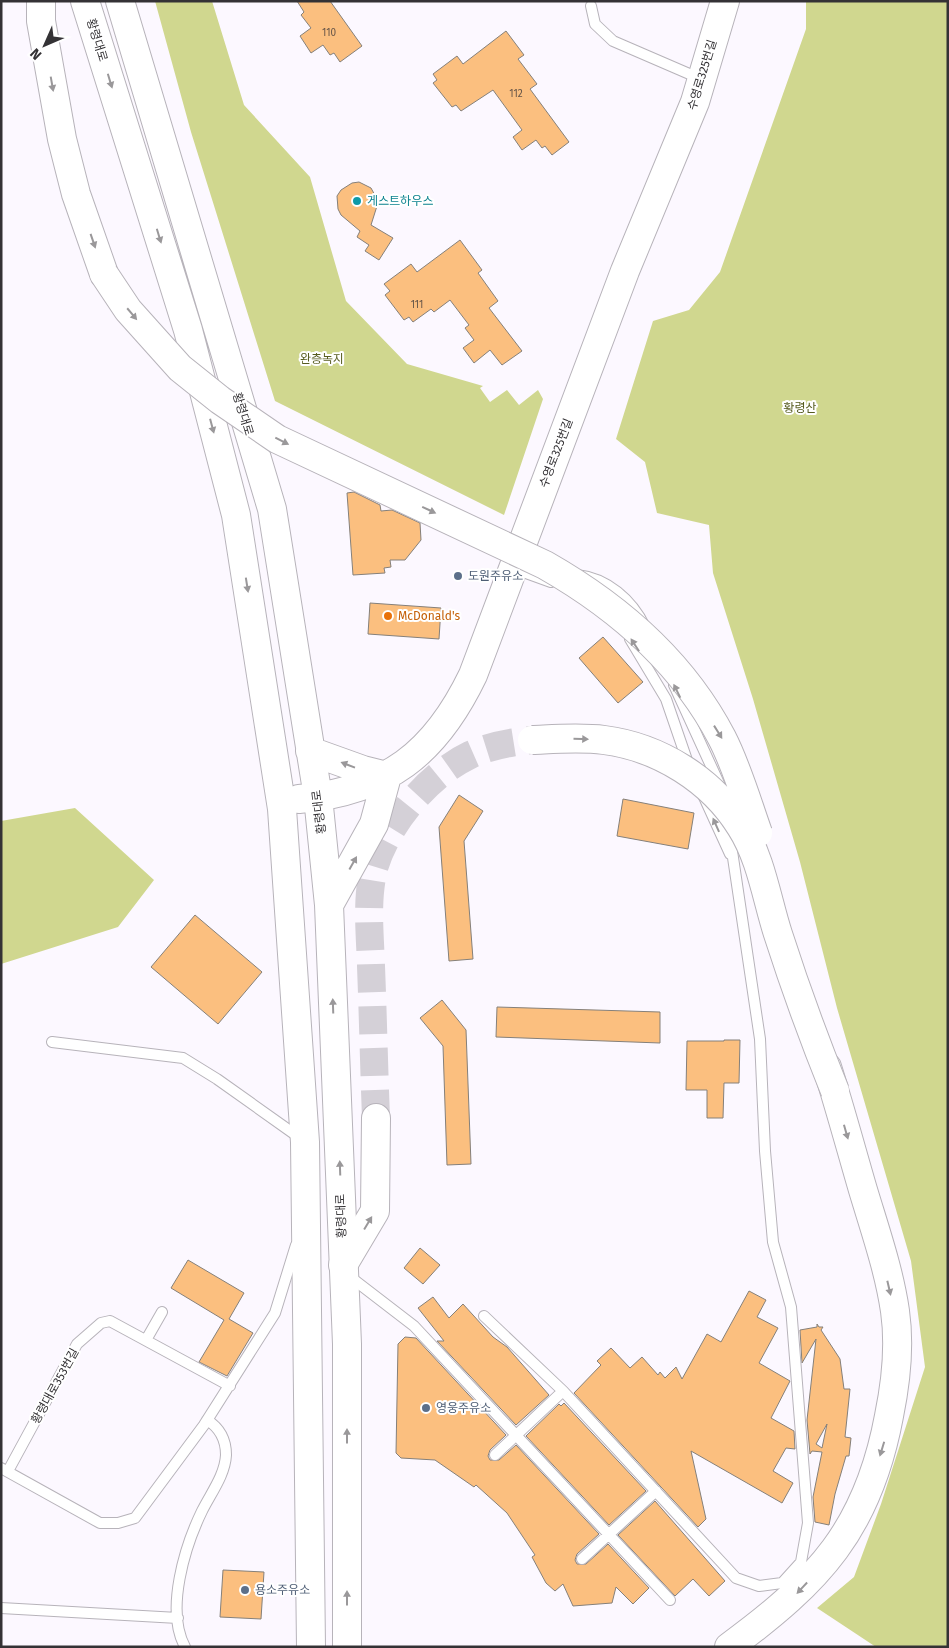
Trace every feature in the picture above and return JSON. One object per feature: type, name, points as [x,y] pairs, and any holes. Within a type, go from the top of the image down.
[{"type":"main road","points":[[40,1],[41,21],[62,139],[76,194],[104,274],[128,310],[174,362],[220,400],[277,439],[545,565],[583,587],[639,633],[681,675],[722,738],[758,833],[879,1244],[895,1311],[897,1365],[885,1438],[868,1494],[850,1528],[827,1561],[797,1594],[729,1647]]},
{"type":"main road","name":"황령대로","points":[[85,1],[188,330],[236,515],[280,800],[305,1142],[311,1647]]},
{"type":"main road","name":"황령대로","points":[[120,1],[272,509],[318,797],[329,905],[347,1344],[348,1647]]},
{"type":"main road","name":"수영로325번길","points":[[280,800],[344,793],[388,776],[421,749],[459,704],[473,675],[625,271],[677,149],[702,79],[724,1]]},
{"type":"main road","points":[[532,740],[604,740],[633,747],[681,766],[723,804],[741,827],[753,853],[798,997],[835,1091]]},
{"type":"main road","points":[[310,750],[363,770],[388,776],[374,824],[329,905]]},
{"type":"main road","points":[[344,1268],[375,1211],[376,1118]]},
{"type":"lane","points":[[591,6],[595,24],[612,41],[702,79]]},
{"type":"lane","points":[[513,568],[576,590],[604,611],[633,641],[666,699],[687,760],[736,869]]},
{"type":"lane","points":[[484,1316],[563,1391],[736,1578],[759,1586],[782,1583],[801,1562],[808,1523],[791,1307],[773,1242],[765,1152],[760,1039],[736,869],[722,790],[638,611],[613,588],[589,576],[513,568]]},
{"type":"lane","points":[[52,1042],[183,1058],[218,1079],[305,1142]]},
{"type":"lane","points":[[5,1470],[100,1523],[118,1523],[135,1518],[207,1420],[275,1313],[306,1214]]},
{"type":"lane","points":[[344,1268],[414,1326],[670,1600]]},
{"type":"lane","points":[[146,1340],[162,1312]]},
{"type":"lane","name":"황령대로353번길","points":[[5,1470],[78,1344],[101,1323],[110,1321],[230,1386]]},
{"type":"lane","points":[[495,1455],[563,1391]]},
{"type":"lane","points":[[185,1647],[178,1618],[178,1585],[191,1536],[221,1475],[226,1454],[222,1434],[216,1425],[207,1420]]},
{"type":"lane","points":[[582,1559],[656,1491]]},
{"type":"lane","points":[[1,1608],[178,1618]]},
{"type":"green space","name":"완층녹지","points":[[155,1],[212,1],[244,105],[310,177],[346,301],[407,364],[483,386],[480,388],[490,402],[507,390],[519,405],[538,390],[543,399],[504,515],[275,401],[191,132]]},
{"type":"green space","name":"황령산","points":[[806,1],[948,1],[948,1647],[876,1647],[817,1608],[854,1577],[881,1504],[925,1367],[911,1261],[837,1008],[800,862],[753,699],[713,573],[709,525],[657,513],[645,462],[616,439],[653,321],[689,310],[720,272],[806,29]]},
{"type":"green space","points":[[75,808],[154,880],[118,927],[1,964],[1,821]]},
{"type":"building","points":[[297,1],[330,1],[362,46],[340,62],[334,53],[330,55],[323,45],[311,53],[300,36],[311,28],[301,15],[304,12]]},
{"type":"building","points":[[506,31],[524,55],[518,59],[537,84],[530,89],[569,142],[552,155],[545,146],[542,148],[536,140],[522,150],[513,137],[522,130],[493,90],[461,111],[456,105],[452,107],[433,83],[437,80],[433,74],[457,56],[463,64]]},
{"type":"building","points":[[359,182],[371,188],[377,199],[377,206],[371,225],[393,238],[379,260],[365,251],[369,245],[357,237],[360,231],[341,215],[338,209],[337,196],[341,190],[352,183]]},
{"type":"building","points":[[460,240],[482,270],[478,273],[498,301],[489,308],[522,351],[502,365],[490,350],[474,363],[463,348],[474,340],[465,328],[469,325],[450,300],[434,312],[431,309],[413,322],[409,317],[404,320],[385,295],[390,291],[384,284],[411,264],[417,272]]},
{"type":"building","points":[[354,492],[380,505],[381,511],[392,510],[420,523],[421,540],[405,560],[390,560],[391,567],[384,568],[385,573],[353,575],[347,493]]},
{"type":"building","points":[[370,603],[441,608],[439,639],[368,634]]},
{"type":"building","points":[[603,637],[643,682],[618,703],[579,658]]},
{"type":"building","points":[[459,795],[483,811],[464,841],[473,959],[449,961],[439,827]]},
{"type":"building","points":[[623,799],[694,813],[688,849],[617,836]]},
{"type":"building","points":[[195,915],[262,972],[218,1024],[151,967]]},
{"type":"building","points":[[442,1000],[466,1030],[471,1164],[447,1165],[443,1046],[420,1018]]},
{"type":"building","points":[[497,1007],[660,1012],[660,1043],[496,1037]]},
{"type":"building","points":[[740,1040],[739,1083],[724,1083],[723,1118],[707,1118],[707,1090],[686,1090],[687,1041]]},
{"type":"building","points":[[420,1248],[440,1265],[423,1284],[404,1268]]},
{"type":"building","points":[[188,1260],[244,1293],[229,1319],[253,1333],[227,1376],[199,1362],[224,1320],[171,1288]]},
{"type":"building","points":[[749,1291],[766,1300],[757,1317],[778,1328],[759,1363],[790,1381],[771,1418],[794,1431],[795,1449],[786,1448],[773,1471],[793,1483],[782,1503],[691,1451],[706,1519],[698,1527],[574,1393],[601,1365],[597,1361],[611,1348],[630,1368],[642,1357],[658,1375],[660,1372],[665,1378],[676,1367],[682,1379],[707,1334],[721,1342]]},
{"type":"building","points":[[433,1297],[449,1318],[463,1304],[493,1337],[507,1347],[549,1395],[516,1425],[437,1341],[444,1341],[418,1308]]},
{"type":"building","points":[[817,1324],[819,1327],[823,1327],[821,1330],[840,1359],[844,1389],[850,1389],[845,1437],[851,1438],[849,1456],[846,1456],[835,1494],[829,1525],[815,1522],[813,1497],[822,1452],[812,1451],[810,1454],[807,1420],[816,1339],[802,1363],[800,1330],[817,1327]],"holes":[[[827,1424],[822,1448],[816,1444]]]},
{"type":"building","points":[[405,1337],[416,1338],[506,1435],[490,1450],[488,1456],[490,1460],[499,1460],[516,1445],[599,1534],[577,1554],[575,1560],[577,1564],[586,1564],[608,1544],[649,1588],[633,1604],[616,1587],[612,1603],[573,1606],[563,1584],[555,1591],[546,1583],[532,1557],[535,1555],[507,1513],[476,1485],[474,1487],[435,1460],[401,1458],[396,1453],[398,1344]]},
{"type":"building","points":[[564,1403],[646,1491],[609,1525],[526,1436],[559,1404],[561,1406]]},
{"type":"building","points":[[655,1501],[725,1581],[709,1596],[693,1579],[675,1596],[618,1535]]},
{"type":"building","points":[[223,1570],[264,1572],[261,1619],[220,1617]]},
{"type":"tunnel","points":[[376,1118],[369,904],[374,868],[380,851],[399,818],[411,802],[439,775],[454,764],[485,749],[532,740]]},
{"type":"place","name":"게스트하우스","points":[[357,201]]},
{"type":"place","name":"도원주유소","points":[[458,576]]},
{"type":"place","name":"McDonald's","points":[[388,616]]},
{"type":"place","name":"영웅주유소","points":[[426,1408]]},
{"type":"place","name":"용소주유소","points":[[245,1590]]}]
